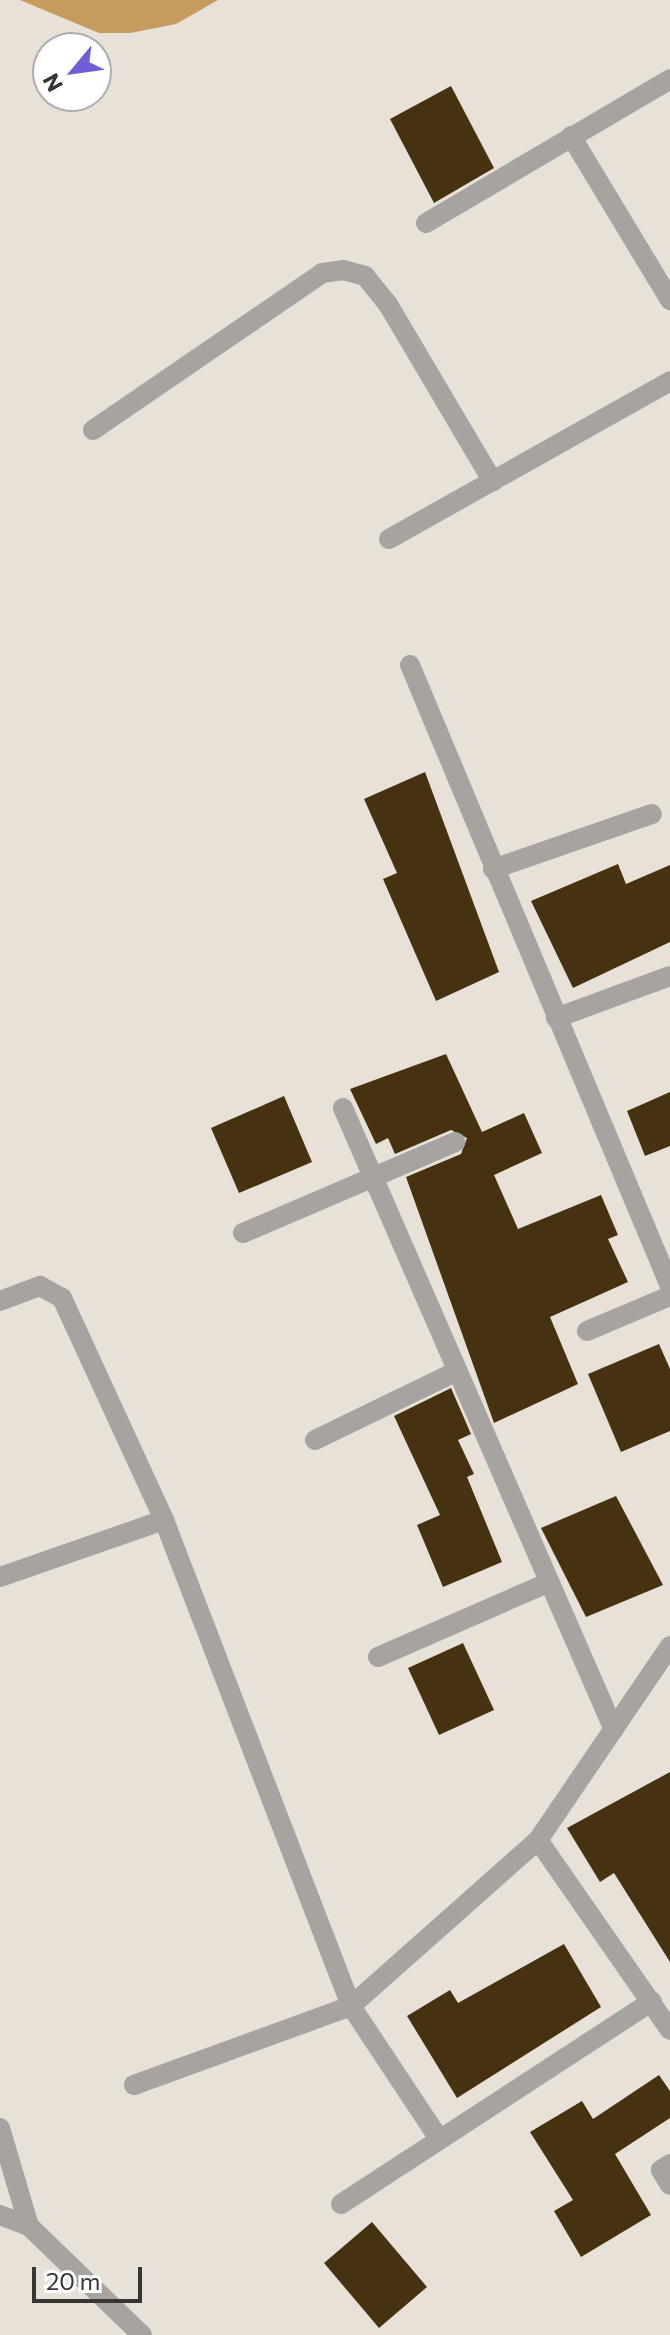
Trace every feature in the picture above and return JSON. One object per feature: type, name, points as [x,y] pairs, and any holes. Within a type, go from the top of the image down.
[{"type":"street","points":[[426,223],[670,79]]},
{"type":"street","points":[[571,136],[670,300]]},
{"type":"street","points":[[93,430],[322,273],[343,270],[365,276],[389,306],[493,482]]},
{"type":"street","points":[[389,539],[670,381]]},
{"type":"street","points":[[410,665],[670,1286]]},
{"type":"street","points":[[493,869],[652,814]]},
{"type":"street","points":[[556,1018],[670,976]]},
{"type":"street","points":[[343,1108],[547,1583],[614,1730]]},
{"type":"street","points":[[243,1233],[455,1142]]},
{"type":"street","points":[[0,1301],[40,1286],[62,1298],[164,1520],[351,2006],[437,2136]]},
{"type":"street","points":[[587,1331],[670,1296]]},
{"type":"street","points":[[315,1440],[457,1371]]},
{"type":"street","points":[[0,1577],[164,1520]]},
{"type":"street","points":[[378,1657],[547,1583]]},
{"type":"street","points":[[134,2085],[351,2006],[538,1840],[670,1646]]},
{"type":"street","points":[[538,1840],[670,2030]]},
{"type":"street","points":[[341,2204],[437,2136],[652,2001]]},
{"type":"street","points":[[0,2128],[29,2226]]},
{"type":"street","points":[[670,2164],[661,2170],[670,2185]]},
{"type":"street","points":[[0,2215],[29,2226],[142,2335]]},
{"type":"shaded area","points":[[20,0],[218,0],[176,24],[130,33],[97,32]]},
{"type":"building","points":[[451,86],[494,168],[434,203],[390,119]]},
{"type":"building","points":[[425,772],[499,972],[436,1001],[383,879],[397,873],[364,799]]},
{"type":"building","points":[[618,864],[626,884],[670,865],[670,942],[573,988],[531,901]]},
{"type":"building","points":[[446,1054],[482,1132],[524,1113],[542,1153],[494,1175],[518,1229],[601,1195],[618,1235],[608,1239],[628,1282],[550,1317],[578,1384],[494,1423],[406,1177],[461,1154],[467,1138],[451,1130],[395,1154],[388,1138],[376,1144],[350,1089]]},
{"type":"building","points":[[670,1092],[670,1146],[645,1156],[627,1111]]},
{"type":"building","points":[[284,1096],[312,1162],[239,1193],[211,1128]]},
{"type":"building","points":[[659,1344],[670,1369],[670,1431],[621,1452],[588,1374]]},
{"type":"building","points":[[451,1388],[471,1434],[458,1440],[474,1474],[467,1477],[502,1562],[443,1587],[417,1525],[440,1515],[394,1416]]},
{"type":"building","points":[[616,1496],[663,1585],[586,1617],[541,1528]]},
{"type":"building","points":[[463,1643],[494,1710],[439,1735],[408,1668]]},
{"type":"building","points":[[670,1772],[670,1962],[614,1873],[600,1882],[567,1828]]},
{"type":"building","points":[[564,1944],[601,2007],[457,2098],[407,2016],[450,1990],[458,2003]]},
{"type":"building","points":[[659,2075],[670,2091],[670,2118],[615,2154],[651,2215],[581,2257],[554,2211],[573,2200],[530,2132],[582,2101],[593,2119]]},
{"type":"building","points":[[372,2222],[427,2287],[379,2328],[324,2263]]}]
